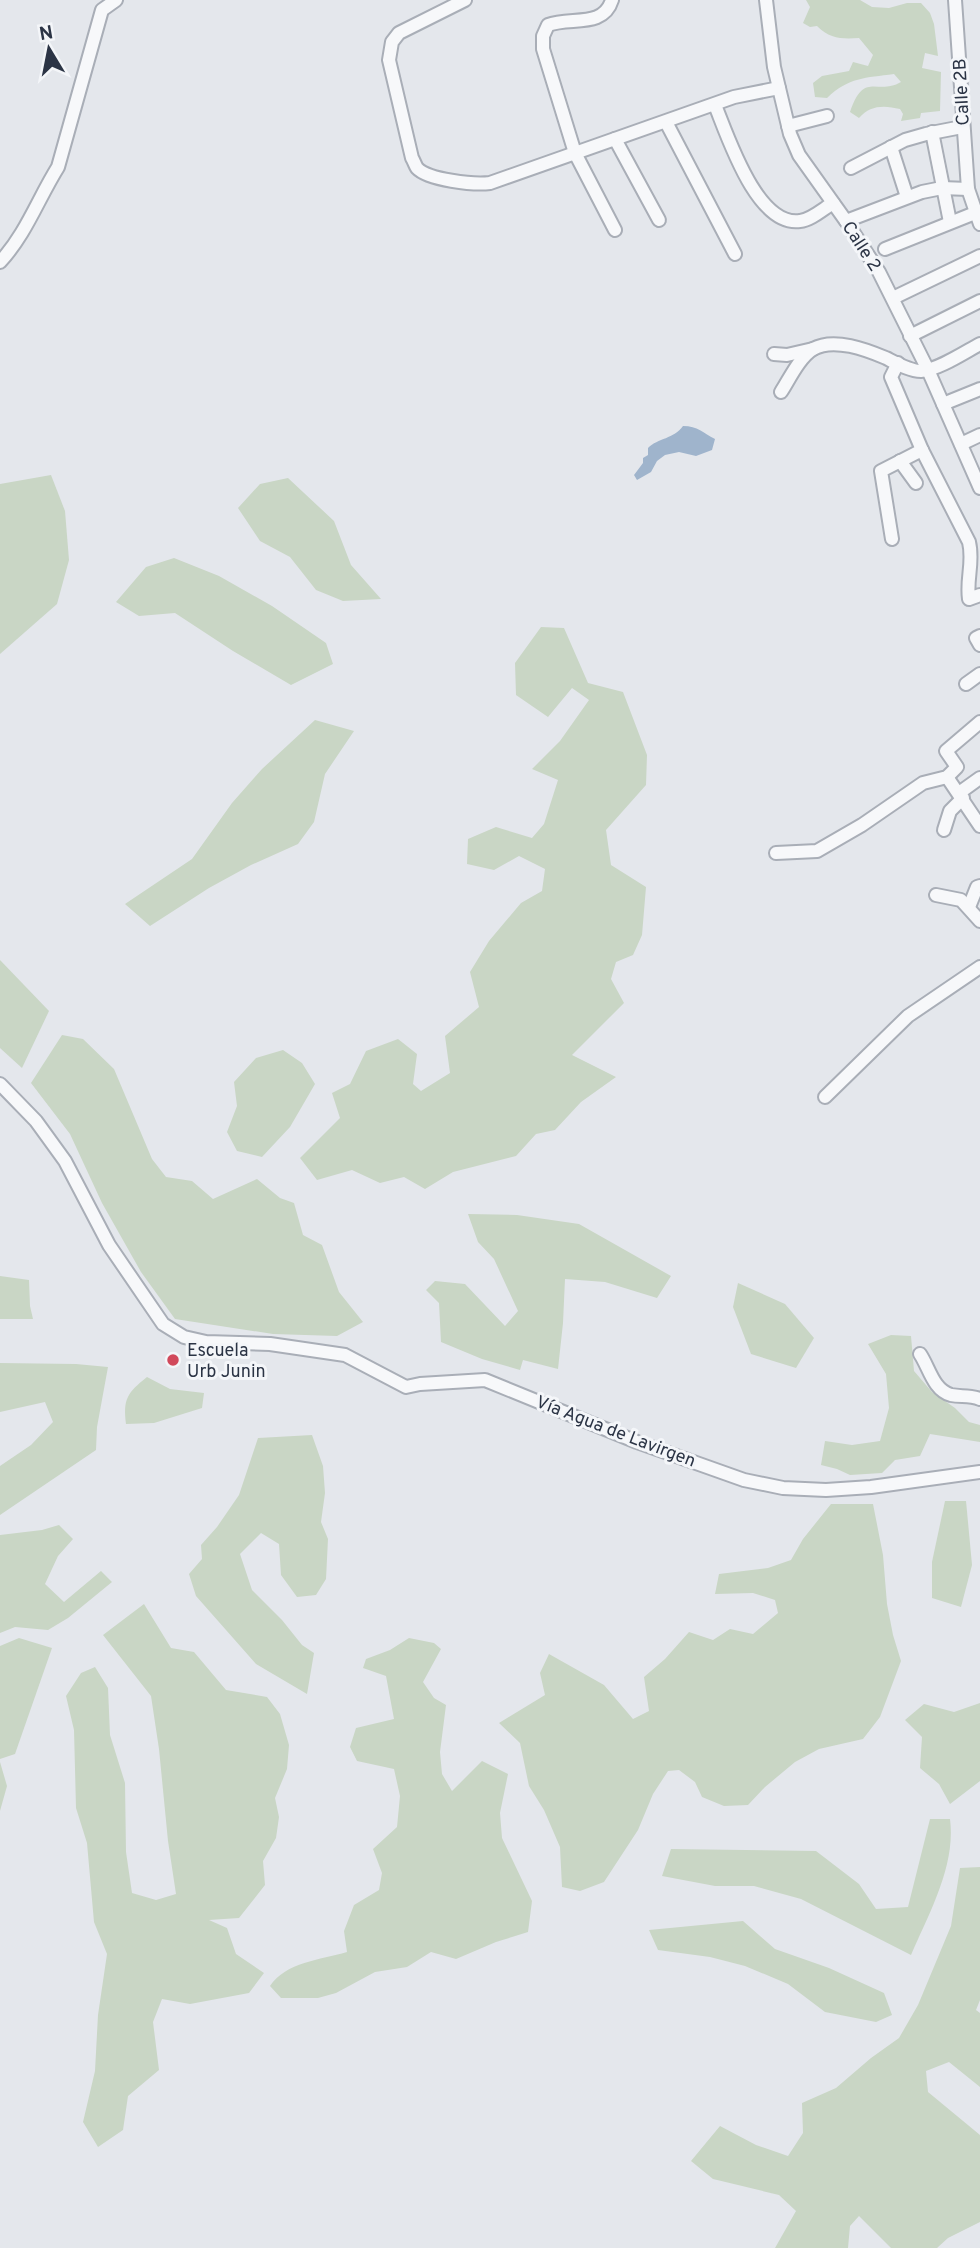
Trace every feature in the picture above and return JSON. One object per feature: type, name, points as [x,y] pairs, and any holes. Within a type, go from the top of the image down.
[{"type":"street","points":[[0,262],[37,209],[44,189],[58,167],[102,10],[116,0]]},
{"type":"street","points":[[465,0],[399,33],[392,42],[389,60],[412,158],[418,169],[428,174],[474,185],[490,183],[751,92],[779,88]]},
{"type":"street","points":[[612,0],[603,15],[589,20],[559,20],[548,25],[543,36],[543,49],[575,153],[615,230]]},
{"type":"street","name":"Calle 2","points":[[766,0],[774,67],[788,126],[799,155],[846,221],[893,298],[980,488]]},
{"type":"street","name":"Calle 2B","points":[[955,0],[962,127],[978,219]]},
{"type":"street","points":[[715,105],[748,181],[762,203],[778,217],[785,222],[802,221],[833,203]]},
{"type":"street","points":[[788,126],[827,117]]},
{"type":"street","points":[[666,122],[735,254]]},
{"type":"street","points":[[851,168],[905,140],[962,127]]},
{"type":"street","points":[[932,132],[950,222]]},
{"type":"street","points":[[615,139],[659,220]]},
{"type":"street","points":[[891,147],[907,197]]},
{"type":"street","points":[[846,221],[907,197],[942,188],[973,196]]},
{"type":"street","points":[[885,249],[950,222],[978,219]]},
{"type":"street","points":[[893,298],[980,256]]},
{"type":"street","points":[[910,336],[980,301]]},
{"type":"street","points":[[774,354],[787,355],[828,345],[842,345],[875,354],[918,371],[928,370],[980,344]]},
{"type":"street","points":[[781,392],[798,364],[813,349]]},
{"type":"street","points":[[898,363],[891,377],[922,450],[969,542],[972,555],[967,588],[975,597]]},
{"type":"street","points":[[943,404],[980,389]]},
{"type":"street","points":[[961,443],[980,435]]},
{"type":"street","points":[[892,539],[881,471],[922,450]]},
{"type":"street","points":[[900,461],[916,483]]},
{"type":"street","points":[[980,636],[976,638],[980,645]]},
{"type":"street","points":[[966,684],[980,674]]},
{"type":"street","points":[[776,853],[817,851],[862,825],[923,783],[947,776],[957,767],[946,751],[980,722]]},
{"type":"street","points":[[947,776],[980,825]]},
{"type":"street","points":[[944,830],[950,811],[961,795],[980,778]]},
{"type":"street","points":[[970,907],[977,887],[980,886]]},
{"type":"street","points":[[936,895],[961,900],[980,920]]},
{"type":"street","points":[[825,1097],[908,1016],[980,967]]},
{"type":"street","name":"Vía Agua de Lavirgen","points":[[0,1084],[36,1121],[65,1161],[109,1245],[163,1324],[184,1338],[206,1342],[270,1344],[345,1355],[406,1387],[485,1380],[637,1442],[744,1480],[783,1488],[826,1490],[871,1487],[980,1472]]},
{"type":"street","points":[[920,1354],[940,1389],[950,1394],[980,1399]]},
{"type":"green space","points":[[806,0],[860,0],[872,7],[889,8],[907,3],[921,3],[930,13],[934,24],[938,56],[925,53],[922,68],[941,72],[940,111],[921,113],[920,118],[901,121],[903,114],[900,109],[873,108],[859,118],[850,112],[855,99],[866,88],[892,86],[901,82],[894,74],[850,82],[827,98],[815,97],[813,83],[822,76],[849,71],[853,62],[868,66],[873,55],[859,38],[836,37],[817,26],[810,27],[803,23],[810,7]]},
{"type":"green space","points":[[51,475],[65,511],[69,560],[57,604],[0,654],[0,484]]},
{"type":"green space","points":[[288,478],[334,521],[351,565],[381,599],[343,601],[316,590],[290,557],[260,541],[238,508],[260,484]]},
{"type":"green space","points":[[174,558],[219,576],[272,606],[326,643],[333,664],[291,685],[175,613],[139,616],[116,602],[146,567]]},
{"type":"green space","points":[[541,627],[564,628],[588,683],[623,692],[647,755],[646,785],[606,830],[611,865],[646,887],[642,935],[633,955],[616,962],[611,979],[624,1003],[572,1055],[616,1077],[581,1102],[555,1130],[536,1134],[516,1156],[453,1172],[425,1189],[404,1177],[380,1183],[352,1170],[317,1180],[300,1158],[340,1118],[332,1093],[350,1084],[366,1051],[398,1039],[417,1054],[413,1084],[421,1091],[450,1073],[445,1036],[479,1007],[470,972],[489,941],[521,903],[542,891],[545,869],[519,856],[494,870],[467,864],[468,839],[496,827],[532,838],[544,824],[558,780],[532,769],[560,741],[589,700],[572,688],[548,717],[516,695],[515,663]]},
{"type":"green space","points":[[315,720],[354,731],[325,774],[314,822],[298,844],[209,888],[150,926],[125,904],[192,859],[232,803],[262,769]]},
{"type":"green space","points":[[0,960],[49,1011],[22,1068],[0,1048]]},
{"type":"green space","points":[[62,1035],[83,1039],[114,1069],[152,1159],[166,1177],[192,1181],[213,1199],[257,1179],[280,1198],[294,1203],[303,1235],[322,1245],[339,1292],[363,1322],[337,1336],[273,1334],[175,1319],[141,1272],[102,1203],[70,1134],[31,1083]]},
{"type":"green space","points":[[283,1050],[302,1063],[315,1084],[290,1127],[262,1157],[237,1151],[227,1132],[237,1106],[234,1082],[256,1058]]},
{"type":"green space","points":[[468,1214],[517,1215],[579,1224],[671,1276],[657,1298],[605,1282],[565,1279],[558,1369],[523,1360],[520,1370],[482,1359],[441,1342],[439,1303],[426,1290],[435,1281],[465,1284],[505,1326],[518,1311],[494,1259],[478,1242]]},
{"type":"green space","points":[[0,1276],[29,1280],[33,1319],[0,1319]]},
{"type":"green space","points":[[738,1283],[785,1304],[814,1338],[796,1368],[751,1354],[733,1307]]},
{"type":"green space","points":[[891,1335],[911,1336],[914,1371],[932,1392],[969,1422],[980,1425],[980,1442],[930,1434],[920,1456],[895,1460],[882,1473],[850,1475],[821,1465],[825,1441],[852,1445],[880,1441],[889,1408],[886,1374],[868,1344]]},
{"type":"green space","points":[[0,1363],[108,1367],[97,1427],[96,1450],[0,1515],[0,1466],[31,1445],[53,1422],[45,1402],[0,1412]]},
{"type":"green space","points":[[147,1377],[170,1389],[204,1393],[202,1408],[154,1423],[126,1424],[125,1408],[128,1397]]},
{"type":"green space","points":[[312,1435],[323,1466],[325,1493],[321,1522],[328,1539],[326,1579],[316,1595],[297,1597],[281,1575],[279,1544],[261,1533],[240,1554],[252,1590],[302,1645],[314,1653],[307,1694],[256,1664],[196,1596],[189,1574],[202,1559],[201,1545],[239,1495],[258,1438]]},
{"type":"green space","points":[[945,1501],[966,1501],[972,1565],[961,1607],[932,1598],[932,1562]]},
{"type":"green space","points":[[831,1504],[873,1504],[883,1555],[887,1604],[901,1661],[880,1717],[863,1739],[819,1749],[795,1762],[748,1805],[724,1806],[702,1797],[695,1782],[679,1770],[668,1771],[653,1794],[638,1830],[604,1882],[580,1891],[562,1887],[560,1847],[544,1810],[529,1786],[520,1743],[499,1723],[545,1695],[540,1673],[549,1654],[604,1685],[633,1719],[649,1711],[644,1677],[665,1659],[689,1632],[713,1640],[730,1629],[753,1634],[778,1613],[775,1600],[753,1593],[715,1594],[719,1574],[768,1568],[791,1560],[803,1539]]},
{"type":"green space","points":[[59,1525],[73,1539],[58,1556],[45,1584],[64,1602],[101,1571],[112,1582],[68,1618],[48,1630],[15,1627],[0,1633],[0,1535]]},
{"type":"green space","points":[[144,1604],[171,1648],[194,1652],[226,1690],[267,1697],[280,1714],[289,1745],[287,1769],[275,1798],[279,1817],[276,1838],[263,1861],[265,1885],[239,1918],[209,1920],[227,1928],[236,1954],[264,1973],[249,1993],[190,2004],[162,1999],[153,2022],[159,2070],[128,2096],[123,2130],[98,2147],[83,2122],[95,2071],[98,2015],[107,1954],[94,1922],[87,1843],[76,1808],[74,1730],[66,1696],[81,1673],[95,1667],[108,1688],[110,1735],[125,1783],[126,1852],[132,1893],[156,1900],[176,1894],[151,1696],[103,1635]]},
{"type":"green space","points":[[19,1638],[52,1648],[15,1754],[0,1759],[0,1646]]},
{"type":"green space","points":[[409,1638],[434,1643],[441,1649],[423,1682],[434,1698],[446,1705],[440,1752],[442,1774],[452,1791],[482,1761],[508,1774],[500,1813],[502,1838],[532,1901],[528,1932],[456,1959],[431,1952],[407,1967],[375,1972],[336,1993],[318,1998],[281,1998],[270,1986],[285,1972],[304,1963],[347,1952],[344,1931],[354,1905],[379,1890],[382,1873],[373,1849],[397,1827],[400,1796],[394,1769],[357,1761],[350,1747],[356,1728],[394,1719],[386,1676],[363,1668],[366,1659],[390,1650]]},
{"type":"green space","points":[[980,1703],[980,1781],[950,1804],[939,1784],[920,1768],[922,1737],[905,1720],[924,1704],[954,1712]]},
{"type":"green space","points":[[0,1762],[7,1786],[0,1811]]},
{"type":"green space","points":[[930,1819],[950,1819],[949,1854],[940,1889],[911,1955],[801,1899],[754,1886],[715,1886],[662,1876],[671,1849],[816,1851],[859,1884],[876,1909],[908,1907]]},
{"type":"green space","points":[[980,1867],[980,2000],[976,2010],[980,2013],[980,2087],[949,2062],[926,2071],[928,2092],[980,2135],[980,2222],[948,2238],[937,2248],[891,2248],[859,2216],[850,2226],[848,2248],[775,2248],[796,2211],[779,2195],[713,2179],[691,2161],[720,2126],[756,2145],[788,2156],[803,2133],[802,2103],[836,2088],[899,2038],[918,2005],[951,1926],[960,1868]]},
{"type":"green space","points":[[743,1921],[775,1949],[829,1968],[884,1993],[892,2015],[876,2022],[825,2012],[788,1984],[745,1966],[710,1957],[658,1950],[649,1930]]},
{"type":"water","points":[[683,426],[697,429],[715,439],[712,450],[696,456],[679,452],[665,455],[657,461],[651,472],[637,480],[634,475],[643,463],[643,458],[648,455],[648,448],[675,434]]},
{"type":"place","name":"Escuela Urb Junin","points":[[173,1360]]}]
